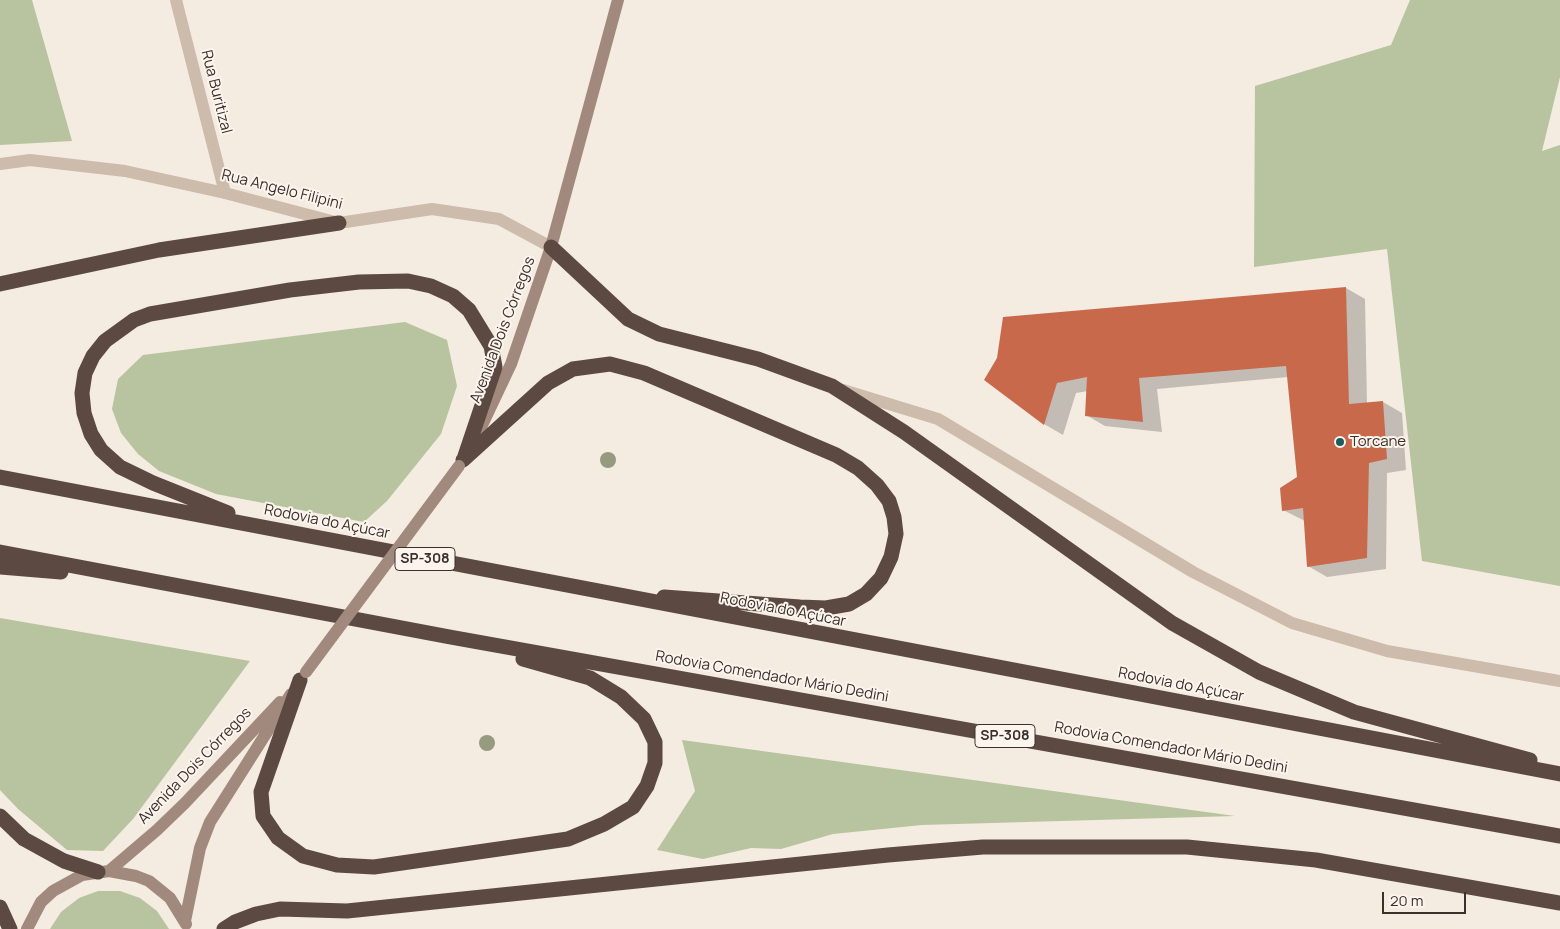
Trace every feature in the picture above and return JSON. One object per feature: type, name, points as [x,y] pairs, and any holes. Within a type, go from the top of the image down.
[{"type":"highway","points":[[0,284],[160,250],[340,223]]},
{"type":"highway","points":[[551,247],[628,319],[660,334],[758,359],[832,386],[904,432],[1172,623],[1259,672],[1354,712],[1560,768]]},
{"type":"highway","points":[[259,526],[153,483],[120,467],[101,450],[91,434],[84,412],[82,393],[85,373],[93,356],[118,330],[150,314],[290,290],[359,282],[408,281],[431,286],[453,296],[469,310],[482,328],[492,353],[495,367],[461,463]]},
{"type":"highway","points":[[461,463],[548,383],[573,369],[610,364],[644,373],[836,455],[858,468],[877,486],[889,501],[894,517],[896,534],[891,557],[881,578],[866,594],[848,604],[826,608],[800,607],[592,592]]},
{"type":"highway","name":"Rodovia do Açúcar","points":[[0,477],[592,592],[1560,774]]},
{"type":"highway","name":"SP-308","points":[[0,552],[450,637]]},
{"type":"highway","points":[[0,567],[154,581]]},
{"type":"highway","points":[[303,676],[262,792],[263,816],[278,838],[303,856],[337,865],[374,867],[568,839],[604,824],[633,807],[647,786],[656,763],[656,742],[644,719],[621,697],[590,678],[450,637]]},
{"type":"highway","name":"Rodovia Comendador Mário Dedini","points":[[450,637],[1560,836]]},
{"type":"highway","points":[[0,816],[24,839],[64,861],[103,871]]},
{"type":"highway","points":[[224,929],[235,922],[256,914],[280,909],[347,911],[888,855],[983,847],[1187,847],[1306,859],[1560,903]]},
{"type":"highway","points":[[0,907],[10,929]]},
{"type":"street","name":"Rua Buritizal","points":[[176,0],[225,193]]},
{"type":"street","name":"Avenida Dois Córregos","points":[[187,925],[200,848],[210,822],[303,676],[461,463],[487,418],[511,364],[551,247],[618,0]]},
{"type":"street","name":"Rua Angelo Filipini","points":[[0,164],[30,160],[125,171],[225,193],[340,223],[432,209],[499,219],[551,247]]},
{"type":"street","points":[[832,386],[938,419],[1193,572],[1292,623],[1387,650],[1560,681]]},
{"type":"street","name":"Avenida Dois Córregos","points":[[103,871],[184,803],[303,676]]},
{"type":"street","points":[[27,929],[41,902],[53,891],[82,875],[103,871],[136,876],[148,881],[170,898],[187,925]]},
{"type":"green space","points":[[0,0],[32,0],[72,141],[0,145]]},
{"type":"green space","points":[[1410,0],[1560,0],[1560,77],[1542,151],[1560,145],[1560,586],[1422,561],[1387,249],[1254,267],[1255,86],[1391,45]]},
{"type":"green space","points":[[405,322],[447,340],[457,386],[441,434],[387,501],[364,522],[216,494],[159,471],[138,454],[121,433],[112,409],[118,379],[143,355]]},
{"type":"green space","points":[[0,618],[250,661],[133,819],[103,851],[67,850],[18,809],[0,790]]},
{"type":"green space","points":[[682,740],[1235,816],[922,825],[833,834],[781,849],[751,848],[703,859],[657,850],[695,791]]},
{"type":"green space","points":[[98,891],[120,891],[140,898],[157,911],[169,929],[50,929],[61,912],[79,898]]},
{"type":"building","name":"Torcane","points":[[1346,287],[1349,404],[1383,401],[1387,459],[1369,463],[1367,558],[1307,567],[1303,508],[1282,511],[1280,488],[1297,477],[1286,366],[1139,378],[1143,422],[1085,416],[1087,377],[1057,383],[1044,425],[984,380],[997,358],[1003,317]]},
{"type":"place","name":"Torcane","points":[[1340,442]]}]
